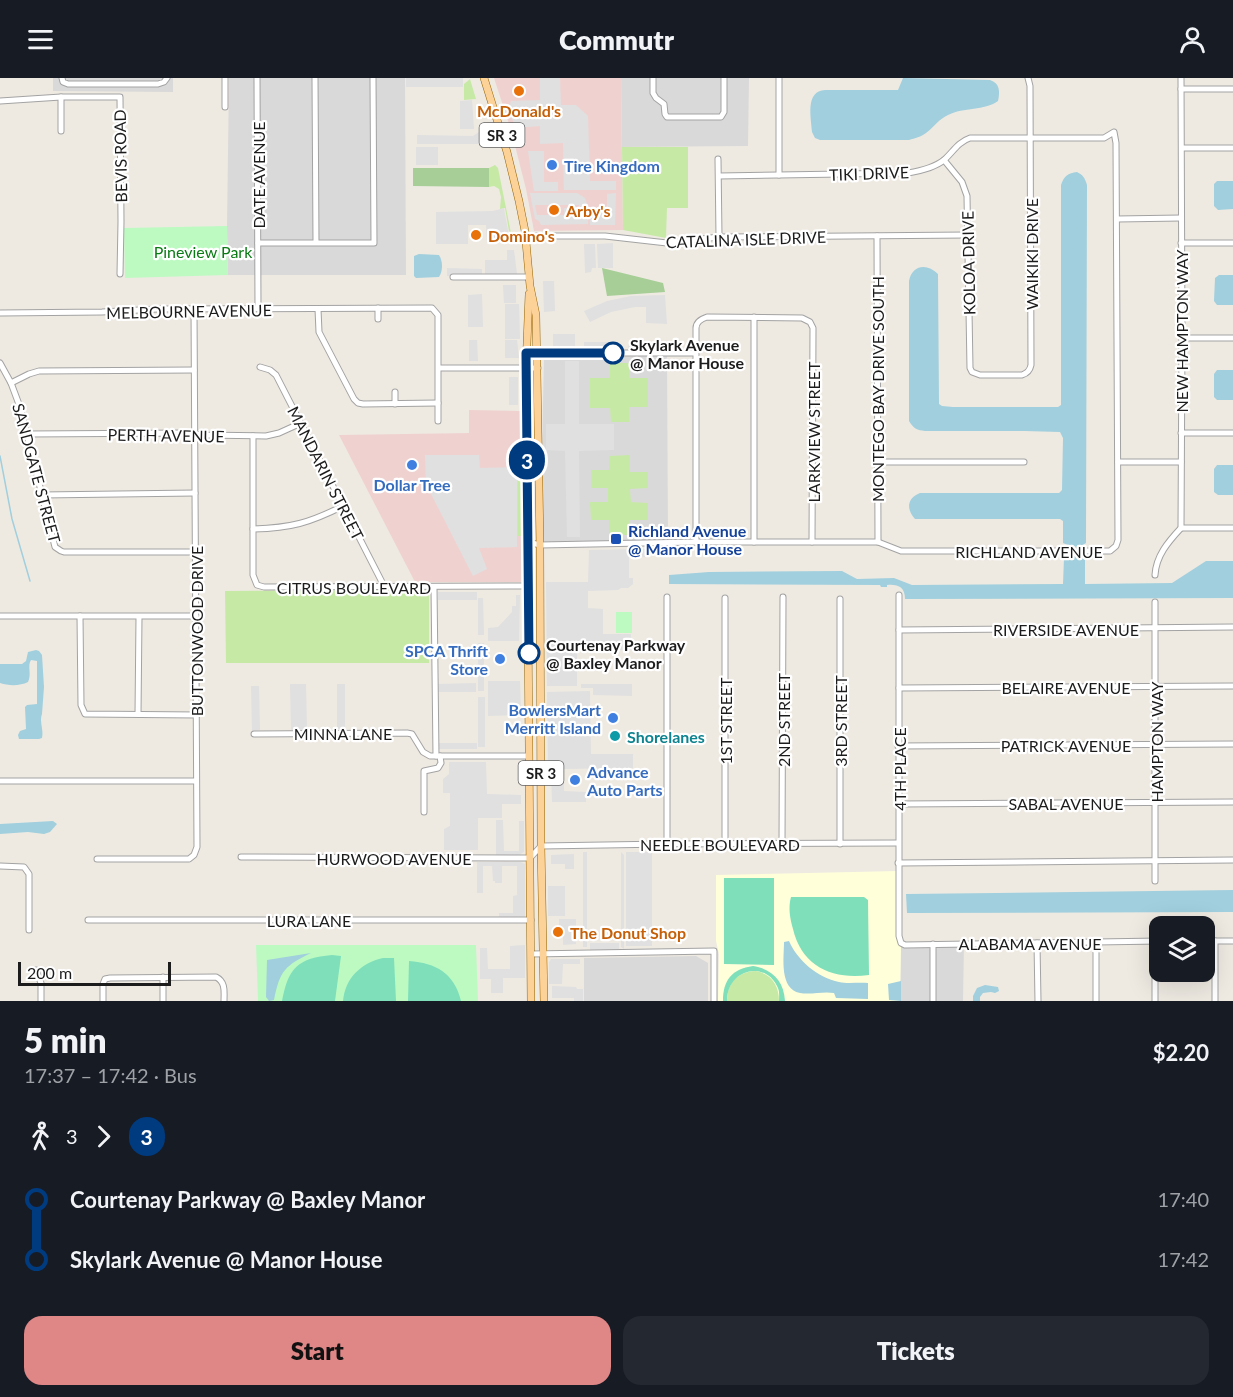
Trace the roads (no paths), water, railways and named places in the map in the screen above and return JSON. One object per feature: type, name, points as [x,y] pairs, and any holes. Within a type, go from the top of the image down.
[{"type":"main road","name":"SR 3","points":[[484,78],[521,210],[530,286],[536,315],[544,1001]]},
{"type":"main road","name":"SR 3","points":[[530,286],[526,368],[531,1001]]},
{"type":"street","points":[[62,78],[63,82],[68,84],[158,84],[167,78]]},
{"type":"street","points":[[225,78],[225,107]]},
{"type":"street","name":"DATE AVENUE","points":[[257,78],[258,308]]},
{"type":"street","points":[[315,78],[316,242]]},
{"type":"street","points":[[258,243],[374,243],[373,78]]},
{"type":"street","points":[[653,78],[653,93],[664,104],[667,117],[721,117],[724,112],[724,78]]},
{"type":"street","points":[[779,78],[779,175]]},
{"type":"street","name":"WAIKIKI DRIVE","points":[[972,372],[980,375],[1022,375],[1029,371],[1031,365],[1030,86],[1028,78]]},
{"type":"street","name":"NEW HAMPTON WAY","points":[[1181,78],[1181,528]]},
{"type":"street","points":[[1181,89],[1233,89]]},
{"type":"street","points":[[61,97],[61,131]]},
{"type":"street","name":"BEVIS ROAD","points":[[0,101],[61,97],[120,97],[120,274]]},
{"type":"street","name":"TIKI DRIVE","points":[[719,176],[908,173],[936,165],[963,140],[970,138],[1104,138],[1114,132]]},
{"type":"street","name":"RICHLAND AVENUE","points":[[528,542],[540,545],[878,542],[901,551],[1110,551],[1116,546],[1118,540],[1117,219],[1114,132]]},
{"type":"street","points":[[1182,148],[1233,148]]},
{"type":"street","points":[[718,159],[719,237]]},
{"type":"street","name":"KOLOA DRIVE","points":[[944,160],[962,182],[967,196],[969,363],[972,372]]},
{"type":"street","points":[[1117,219],[1181,218]]},
{"type":"street","name":"CATALINA ISLE DRIVE","points":[[525,238],[605,236],[667,243],[719,237],[968,235]]},
{"type":"street","name":"MONTEGO BAY DRIVE SOUTH","points":[[877,236],[878,542]]},
{"type":"street","points":[[1181,243],[1233,243]]},
{"type":"street","points":[[453,277],[529,277]]},
{"type":"street","name":"MELBOURNE AVENUE","points":[[0,313],[428,307],[435,310],[438,315],[439,368]]},
{"type":"street","points":[[378,308],[378,319]]},
{"type":"street","name":"BUTTONWOOD DRIVE","points":[[97,860],[189,859],[197,848],[194,309]]},
{"type":"street","points":[[318,309],[319,332],[358,403],[438,404]]},
{"type":"street","points":[[696,542],[696,325],[707,317],[754,317],[754,543]]},
{"type":"street","name":"LARKVIEW STREET","points":[[754,317],[802,318],[810,321],[813,328],[812,542]]},
{"type":"street","points":[[1182,338],[1233,338]]},
{"type":"street","points":[[526,353],[695,353]]},
{"type":"street","name":"SANDGATE STREET","points":[[0,363],[20,407],[53,544],[57,550],[64,552],[196,552]]},
{"type":"street","name":"MANDARIN STREET","points":[[260,367],[276,375],[384,586]]},
{"type":"street","points":[[438,421],[439,368],[537,368]]},
{"type":"street","points":[[11,383],[39,371],[194,370]]},
{"type":"street","points":[[395,392],[395,404]]},
{"type":"street","name":"PERTH AVENUE","points":[[28,434],[174,433],[266,436],[279,434],[301,423]]},
{"type":"street","points":[[1181,433],[1233,433]]},
{"type":"street","name":"CITRUS BOULEVARD","points":[[253,436],[253,575],[257,585],[528,586]]},
{"type":"street","points":[[877,462],[1024,462]]},
{"type":"street","points":[[1118,462],[1181,462]]},
{"type":"street","points":[[42,495],[195,493]]},
{"type":"street","points":[[253,529],[300,525],[343,506]]},
{"type":"street","points":[[1155,575],[1156,565],[1165,545],[1181,528],[1233,528]]},
{"type":"street","points":[[424,812],[424,771],[438,768],[441,763],[438,756],[434,586]]},
{"type":"street","name":"4TH PLACE","points":[[899,595],[898,863],[901,943]]},
{"type":"street","points":[[667,597],[667,844]]},
{"type":"street","name":"2ND STREET","points":[[782,844],[783,597]]},
{"type":"street","name":"1ST STREET","points":[[725,598],[725,844]]},
{"type":"street","name":"3RD STREET","points":[[840,599],[840,844]]},
{"type":"street","name":"HAMPTON WAY","points":[[1155,602],[1155,881]]},
{"type":"street","points":[[0,616],[196,616]]},
{"type":"street","points":[[80,616],[81,705],[85,714],[197,715]]},
{"type":"street","points":[[138,714],[139,617]]},
{"type":"street","name":"RIVERSIDE AVENUE","points":[[899,630],[1233,627]]},
{"type":"street","name":"BELAIRE AVENUE","points":[[899,688],[1233,686]]},
{"type":"street","name":"MINNA LANE","points":[[254,734],[407,733],[415,737],[427,755],[438,756]]},
{"type":"street","name":"PATRICK AVENUE","points":[[898,746],[1233,744]]},
{"type":"street","points":[[438,756],[529,756]]},
{"type":"street","points":[[0,781],[196,781]]},
{"type":"street","name":"SABAL AVENUE","points":[[899,804],[1233,802]]},
{"type":"street","name":"NEEDLE BOULEVARD","points":[[541,846],[898,843]]},
{"type":"street","points":[[530,858],[541,846]]},
{"type":"street","name":"HURWOOD AVENUE","points":[[241,857],[530,858]]},
{"type":"street","points":[[898,863],[1233,860]]},
{"type":"street","points":[[0,866],[24,867],[28,870],[29,930]]},
{"type":"street","name":"LURA LANE","points":[[88,920],[531,920]]},
{"type":"street","name":"ALABAMA AVENUE","points":[[901,943],[905,945],[1149,941]]},
{"type":"street","points":[[1215,941],[1233,941]]},
{"type":"street","points":[[1037,943],[1038,1001]]},
{"type":"street","points":[[1096,943],[1096,1001]]},
{"type":"street","points":[[933,944],[933,1001]]},
{"type":"street","points":[[531,954],[714,951],[714,1001]]},
{"type":"street","points":[[36,970],[41,983],[41,1001]]},
{"type":"street","points":[[163,977],[164,1001]]},
{"type":"street","points":[[103,1001],[105,979],[163,977],[216,977],[224,986],[224,1001]]},
{"type":"street","points":[[1155,1001],[1156,982]]},
{"type":"street","points":[[1215,982],[1215,1001]]},
{"type":"water","points":[[903,78],[990,80],[996,83],[998,88],[998,101],[987,106],[948,115],[924,134],[909,140],[820,140],[815,138],[812,132],[810,112],[814,95],[819,91],[898,90]]},
{"type":"water","points":[[1077,172],[1084,177],[1087,185],[1086,543],[1075,547],[1063,543],[1063,521],[1060,519],[915,519],[909,504],[912,498],[920,493],[1059,493],[1062,490],[1063,438],[1060,432],[925,431],[916,429],[911,424],[909,421],[909,281],[913,272],[920,267],[929,268],[938,274],[939,404],[953,407],[1058,407],[1061,405],[1061,185],[1067,176]]},
{"type":"water","points":[[1217,181],[1233,181],[1233,209],[1218,210],[1214,206],[1214,184]]},
{"type":"water","points":[[439,255],[442,266],[439,277],[416,278],[414,276],[414,256]]},
{"type":"water","points":[[1219,275],[1233,275],[1233,305],[1217,305],[1214,301],[1215,278]]},
{"type":"water","points":[[1217,370],[1233,370],[1233,400],[1217,400],[1214,397],[1214,374]]},
{"type":"water","points":[[1217,465],[1233,465],[1233,495],[1218,495],[1214,492],[1214,469]]},
{"type":"water","points":[[1078,555],[1085,560],[1085,584],[1172,583],[1206,561],[1233,561],[1233,598],[905,599],[902,589],[891,585],[881,587],[880,585],[669,584],[669,575],[709,572],[842,571],[857,579],[894,578],[912,585],[1063,584],[1064,558]]},
{"type":"water","points":[[36,650],[42,655],[44,687],[42,738],[19,739],[20,731],[26,729],[25,707],[37,704],[37,661],[31,660],[30,662],[28,682],[18,685],[0,683],[0,664],[22,664],[26,661],[28,652]]},
{"type":"water","points":[[53,821],[57,824],[50,832],[44,834],[28,832],[0,834],[0,824]]},
{"type":"water","points":[[1233,890],[1233,912],[907,913],[906,894]]},
{"type":"water","points":[[789,941],[797,955],[823,977],[842,983],[868,983],[868,999],[836,998],[834,993],[800,993],[793,990],[784,972],[784,942]]},
{"type":"water","points":[[311,953],[285,970],[281,975],[274,1000],[269,1001],[266,997],[267,960]]},
{"type":"water","points":[[901,981],[901,1001],[889,1000],[888,984]]},
{"type":"water","points":[[985,985],[998,987],[999,991],[983,993],[980,1001],[973,1001],[977,988]]},
{"type":"waterway","points":[[0,456],[12,519],[30,581]]},
{"type":"place","name":"McDonald's","points":[[519,91]]},
{"type":"place","name":"Tire Kingdom","points":[[552,165]]},
{"type":"place","name":"Arby's","points":[[554,210]]},
{"type":"place","name":"Domino's","points":[[476,235]]},
{"type":"place","name":"Skylark Avenue @ Manor House","points":[[613,353]]},
{"type":"place","name":"Dollar Tree","points":[[412,465]]},
{"type":"place","name":"Richland Avenue @ Manor House","points":[[616,539]]},
{"type":"place","name":"Courtenay Parkway @ Baxley Manor","points":[[529,653]]},
{"type":"place","name":"SPCA Thrift Store","points":[[500,659]]},
{"type":"place","name":"BowlersMart Merritt Island","points":[[613,718]]},
{"type":"place","name":"Shorelanes","points":[[615,736]]},
{"type":"place","name":"Advance Auto Parts","points":[[575,780]]},
{"type":"place","name":"The Donut Shop","points":[[558,932]]},
{"type":"park label","name":"Pineview Park","points":[[203,251]]}]
